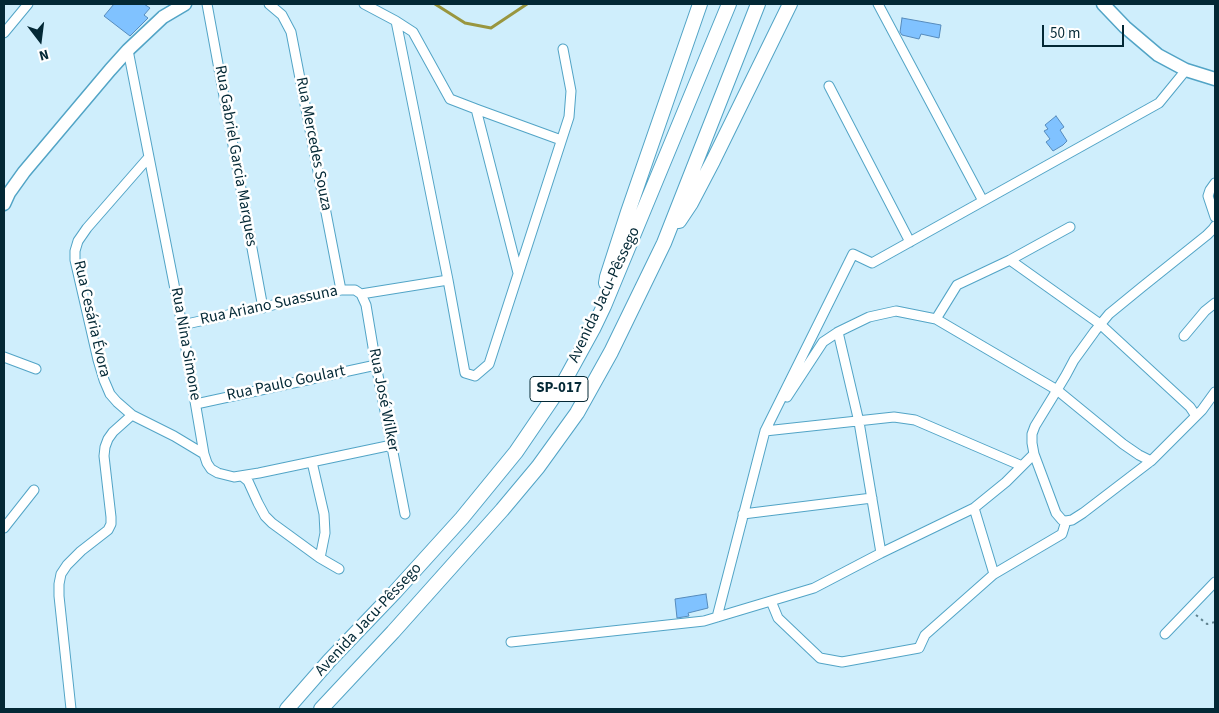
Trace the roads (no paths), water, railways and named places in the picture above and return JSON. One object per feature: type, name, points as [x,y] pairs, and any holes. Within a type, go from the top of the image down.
[{"type":"highway","points":[[604,306],[607,277],[615,250],[700,4]]},
{"type":"highway","name":"Avenida Jacu-Pêssego","points":[[287,709],[462,518],[516,452],[565,380],[604,306],[729,4]]},
{"type":"highway","name":"Avenida Jacu-Pêssego","points":[[321,709],[502,510],[543,459],[576,412],[611,352],[664,243],[758,4]]},
{"type":"highway","points":[[664,243],[695,195],[790,4]]},
{"type":"main road","points":[[4,204],[9,192],[24,172],[128,50],[163,18],[185,4]]},
{"type":"main road","points":[[1103,4],[1125,27],[1158,55],[1186,70],[1215,78]]},
{"type":"street","points":[[4,33],[28,4]]},
{"type":"street","name":"Rua Gabriel Garcia Marques","points":[[207,4],[263,308]]},
{"type":"street","name":"Rua Mercedes Souza","points":[[269,4],[282,16],[290,32],[342,290]]},
{"type":"street","points":[[364,4],[413,32],[450,99],[561,140]]},
{"type":"street","points":[[878,4],[983,201]]},
{"type":"street","points":[[396,21],[465,373],[474,376],[489,364],[569,117],[571,91],[562,49]]},
{"type":"street","name":"Rua Nina Simone","points":[[128,50],[182,325],[204,454],[207,464],[211,469],[226,476],[242,476]]},
{"type":"street","points":[[717,617],[765,432],[852,254],[872,263],[1159,103],[1186,70]]},
{"type":"street","points":[[829,86],[910,242]]},
{"type":"street","points":[[476,109],[518,273]]},
{"type":"street","name":"Rua Cesária Évora","points":[[149,157],[88,228],[78,242],[75,260],[98,360],[110,394],[132,415],[174,436],[204,454]]},
{"type":"street","points":[[1215,182],[1208,196],[1215,217]]},
{"type":"street","points":[[1066,522],[1056,513],[1034,454],[1032,434],[1035,426],[1074,360],[1109,314],[1208,235],[1215,226]]},
{"type":"street","points":[[936,318],[956,284],[1010,260],[1070,227]]},
{"type":"street","points":[[1010,260],[1100,324],[1190,407],[1196,416]]},
{"type":"street","name":"Rua Ariano Suassuna","points":[[182,325],[342,290],[358,292],[448,280]]},
{"type":"street","name":"Rua José Wilker","points":[[358,292],[366,305],[405,514]]},
{"type":"street","points":[[1184,336],[1215,302]]},
{"type":"street","points":[[765,432],[823,342],[838,332],[870,317],[896,310],[936,318],[1057,390],[1123,444],[1151,461]]},
{"type":"street","points":[[838,332],[859,422],[881,553]]},
{"type":"street","points":[[4,357],[36,368]]},
{"type":"street","name":"Rua Paulo Goulart","points":[[196,404],[376,365]]},
{"type":"street","points":[[1066,522],[1083,513],[1151,461],[1202,410],[1215,392]]},
{"type":"street","points":[[71,709],[58,584],[61,574],[67,565],[108,530],[111,524],[112,517],[104,456],[105,447],[113,432],[132,415]]},
{"type":"street","points":[[765,432],[894,417],[914,420],[1022,466]]},
{"type":"street","points":[[242,476],[392,445]]},
{"type":"street","points":[[511,642],[704,621],[814,588],[974,508],[1006,482],[1034,454]]},
{"type":"street","points":[[312,462],[324,514],[325,533],[320,558]]},
{"type":"street","points":[[242,476],[248,481],[264,516],[320,558],[339,568]]},
{"type":"street","points":[[4,528],[34,490]]},
{"type":"street","points":[[743,514],[872,498]]},
{"type":"street","points":[[974,508],[994,574]]},
{"type":"street","points":[[771,601],[778,618],[820,658],[842,662],[919,648],[925,634],[994,574],[1062,534],[1066,522]]},
{"type":"street","points":[[1165,634],[1215,582]]},
{"type":"waterway","points":[[435,4],[465,23],[491,28],[527,4]]}]
